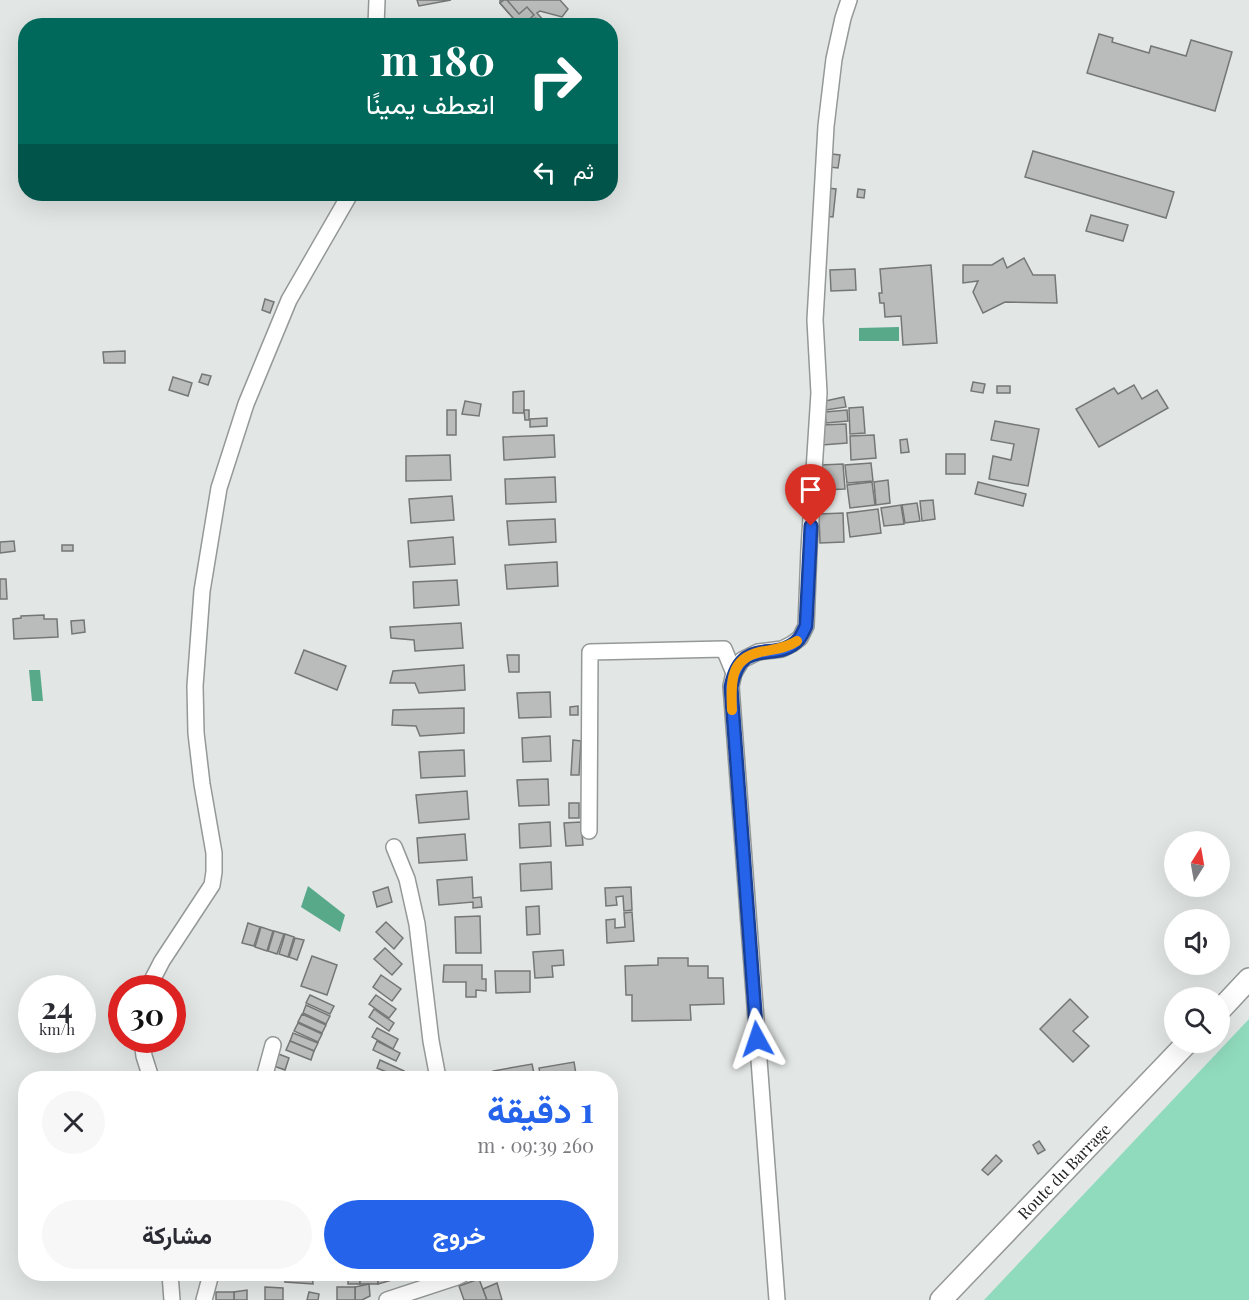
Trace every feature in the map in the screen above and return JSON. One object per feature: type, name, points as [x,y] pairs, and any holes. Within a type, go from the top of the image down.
[{"type":"main road","points":[[1230,999],[1249,979]]},
{"type":"main road","name":"Route du Barrage","points":[[940,1300],[1177,1053]]},
{"type":"street","points":[[376,18],[377,0]]},
{"type":"street","points":[[777,1300],[731,687],[734,673],[742,660],[758,652],[782,649],[792,644],[800,638],[806,626],[819,393],[815,320],[826,126],[834,59],[849,0]]},
{"type":"street","points":[[155,975],[212,885],[214,872],[214,853],[196,733],[195,686],[202,591],[219,488],[246,404],[289,300],[346,201]]},
{"type":"street","points":[[589,831],[590,652],[724,649],[734,673]]},
{"type":"street","points":[[394,847],[407,879],[417,924],[430,1041],[436,1071]]},
{"type":"street","points":[[266,1071],[273,1045]]},
{"type":"street","points":[[144,1053],[149,1071]]},
{"type":"street","points":[[171,1281],[172,1300]]},
{"type":"street","points":[[204,1300],[209,1281]]},
{"type":"street","points":[[387,1300],[445,1281]]},
{"type":"shaded area","points":[[899,327],[899,341],[859,341],[859,328]]},
{"type":"shaded area","points":[[29,670],[40,670],[43,701],[32,701]]},
{"type":"shaded area","points":[[308,886],[345,915],[340,932],[301,907]]},
{"type":"shaded area","points":[[1249,1019],[1249,1300],[984,1300],[1217,1053],[1230,1053],[1230,1039]]},
{"type":"building","points":[[417,0],[451,0],[419,6]]},
{"type":"building","points":[[500,0],[560,0],[568,9],[562,17],[540,11],[537,13],[541,18],[513,18]]},
{"type":"building","points":[[507,0],[519,14],[527,7],[534,15],[531,18],[513,18],[500,3]]},
{"type":"building","points":[[1099,34],[1113,38],[1112,42],[1149,53],[1151,46],[1186,56],[1191,40],[1232,52],[1215,111],[1087,73]]},
{"type":"building","points":[[1033,151],[1174,192],[1166,218],[1025,177]]},
{"type":"building","points":[[832,154],[840,155],[838,168],[830,167]]},
{"type":"building","points":[[827,188],[836,189],[833,217],[824,216]]},
{"type":"building","points":[[858,189],[865,190],[864,198],[857,197]]},
{"type":"building","points":[[1091,215],[1128,225],[1123,241],[1086,231]]},
{"type":"building","points":[[1003,258],[1007,268],[1024,258],[1033,275],[1055,275],[1057,303],[1005,302],[983,313],[973,292],[978,281],[963,283],[963,265],[992,265]]},
{"type":"building","points":[[931,265],[937,343],[903,345],[901,316],[885,317],[884,303],[880,303],[879,293],[882,293],[880,269]]},
{"type":"building","points":[[855,269],[856,290],[831,291],[830,270]]},
{"type":"building","points":[[265,299],[274,302],[270,313],[262,310]]},
{"type":"building","points":[[125,351],[125,363],[104,363],[103,352]]},
{"type":"building","points":[[202,374],[211,376],[208,385],[199,382]]},
{"type":"building","points":[[173,377],[192,383],[188,396],[169,390]]},
{"type":"building","points":[[973,382],[985,384],[983,393],[971,391]]},
{"type":"building","points":[[1134,385],[1142,399],[1157,390],[1168,408],[1099,447],[1076,409],[1114,388],[1118,394]]},
{"type":"building","points":[[997,386],[1010,386],[1010,393],[997,393]]},
{"type":"building","points":[[524,391],[524,413],[513,413],[513,392]]},
{"type":"building","points":[[844,397],[846,407],[826,410],[825,401]]},
{"type":"building","points":[[465,401],[481,404],[479,416],[462,414]]},
{"type":"building","points":[[863,407],[865,433],[850,434],[849,408]]},
{"type":"building","points":[[447,410],[456,410],[456,435],[447,435]]},
{"type":"building","points":[[524,410],[529,410],[529,420],[525,420]]},
{"type":"building","points":[[847,410],[848,421],[826,423],[825,412]]},
{"type":"building","points":[[547,418],[547,426],[530,427],[530,419]]},
{"type":"building","points":[[995,421],[1039,429],[1028,486],[989,479],[993,456],[1011,460],[1014,444],[991,440]]},
{"type":"building","points":[[846,424],[847,443],[822,445],[821,425]]},
{"type":"building","points":[[554,435],[555,457],[504,460],[503,437]]},
{"type":"building","points":[[874,435],[876,458],[851,460],[850,436]]},
{"type":"building","points":[[907,439],[909,452],[901,453],[900,440]]},
{"type":"building","points":[[946,454],[965,454],[965,474],[946,474]]},
{"type":"building","points":[[450,455],[451,480],[406,481],[406,456]]},
{"type":"building","points":[[871,463],[873,481],[847,483],[845,465]]},
{"type":"building","points":[[843,464],[845,489],[822,490],[821,465]]},
{"type":"building","points":[[555,477],[556,502],[506,504],[505,479]]},
{"type":"building","points":[[888,480],[890,503],[876,505],[874,482]]},
{"type":"building","points":[[872,482],[875,505],[850,508],[847,485]]},
{"type":"building","points":[[978,482],[1026,494],[1023,506],[975,494]]},
{"type":"building","points":[[452,496],[454,520],[411,523],[409,499]]},
{"type":"building","points":[[933,500],[935,519],[922,521],[920,501]]},
{"type":"building","points":[[917,503],[920,521],[905,523],[902,505]]},
{"type":"building","points":[[901,505],[904,524],[884,526],[881,508]]},
{"type":"building","points":[[878,509],[881,533],[850,537],[847,513]]},
{"type":"building","points":[[843,513],[844,542],[820,543],[819,514]]},
{"type":"building","points":[[555,519],[556,542],[509,545],[507,521]]},
{"type":"building","points":[[453,537],[455,564],[410,567],[408,541]]},
{"type":"building","points":[[14,541],[15,551],[0,553],[0,542]]},
{"type":"building","points":[[62,545],[73,545],[73,551],[62,551]]},
{"type":"building","points":[[557,562],[558,586],[507,589],[505,565]]},
{"type":"building","points":[[0,579],[6,579],[7,599],[0,599]]},
{"type":"building","points":[[457,580],[459,605],[414,608],[413,582]]},
{"type":"building","points":[[44,615],[44,619],[57,619],[58,637],[14,639],[13,619],[21,618],[21,616]]},
{"type":"building","points":[[84,620],[85,632],[72,634],[71,621]]},
{"type":"building","points":[[461,623],[463,648],[415,651],[414,640],[391,638],[390,627]]},
{"type":"building","points":[[304,650],[346,666],[337,690],[295,673]]},
{"type":"building","points":[[507,655],[519,655],[519,672],[509,672]]},
{"type":"building","points":[[464,665],[465,690],[419,693],[415,683],[390,683],[393,671]]},
{"type":"building","points":[[550,692],[551,717],[519,718],[517,693]]},
{"type":"building","points":[[578,706],[578,715],[570,715],[570,707]]},
{"type":"building","points":[[464,708],[464,733],[420,736],[416,726],[392,725],[393,710]]},
{"type":"building","points":[[550,736],[551,761],[523,762],[522,738]]},
{"type":"building","points":[[573,740],[581,741],[579,775],[571,775]]},
{"type":"building","points":[[464,750],[465,776],[421,778],[419,752]]},
{"type":"building","points":[[548,779],[549,805],[519,806],[517,780]]},
{"type":"building","points":[[467,791],[469,819],[419,823],[416,795]]},
{"type":"building","points":[[569,803],[579,803],[579,818],[569,818]]},
{"type":"building","points":[[550,822],[551,846],[520,848],[519,824]]},
{"type":"building","points":[[581,822],[583,845],[566,846],[564,823]]},
{"type":"building","points":[[465,834],[467,860],[419,863],[417,838]]},
{"type":"building","points":[[551,862],[552,889],[521,891],[520,864]]},
{"type":"building","points":[[472,877],[473,898],[481,897],[482,907],[473,908],[473,902],[439,905],[437,880]]},
{"type":"building","points":[[388,887],[392,902],[377,907],[373,892]]},
{"type":"building","points":[[631,887],[632,910],[624,911],[623,896],[616,897],[617,905],[606,906],[605,888]]},
{"type":"building","points":[[539,906],[540,934],[527,935],[526,907]]},
{"type":"building","points":[[632,912],[634,941],[607,943],[606,920],[615,919],[615,928],[625,927],[624,913]]},
{"type":"building","points":[[480,916],[481,953],[456,953],[455,917]]},
{"type":"building","points":[[386,922],[403,938],[394,949],[376,932]]},
{"type":"building","points":[[248,923],[260,927],[254,946],[242,943]]},
{"type":"building","points":[[261,927],[273,931],[267,951],[255,947]]},
{"type":"building","points":[[274,931],[284,934],[277,954],[268,951]]},
{"type":"building","points":[[285,934],[294,937],[288,957],[279,954]]},
{"type":"building","points":[[295,938],[304,940],[297,960],[289,957]]},
{"type":"building","points":[[385,948],[402,964],[392,975],[374,959]]},
{"type":"building","points":[[563,950],[564,965],[552,966],[553,977],[535,978],[533,952]]},
{"type":"building","points":[[312,956],[337,965],[327,995],[301,986]]},
{"type":"building","points":[[658,958],[688,958],[688,966],[708,966],[708,978],[723,978],[724,1004],[690,1005],[691,1020],[632,1021],[632,995],[626,995],[625,966],[658,965]]},
{"type":"building","points":[[444,965],[482,965],[482,979],[486,979],[486,991],[476,990],[476,997],[466,997],[466,982],[443,982]]},
{"type":"building","points":[[495,971],[530,971],[530,992],[496,993]]},
{"type":"building","points":[[381,975],[401,989],[392,1001],[373,987]]},
{"type":"building","points":[[310,995],[334,1006],[330,1014],[306,1003]]},
{"type":"building","points":[[376,995],[396,1009],[389,1018],[369,1004]]},
{"type":"building","points":[[1070,999],[1088,1017],[1073,1031],[1089,1046],[1073,1062],[1040,1029]]},
{"type":"building","points":[[306,1005],[330,1016],[326,1024],[303,1013]]},
{"type":"building","points":[[374,1009],[394,1023],[389,1031],[369,1017]]},
{"type":"building","points":[[302,1014],[326,1025],[322,1033],[298,1022]]},
{"type":"building","points":[[298,1023],[322,1034],[318,1042],[294,1031]]},
{"type":"building","points":[[377,1028],[398,1039],[393,1049],[372,1037]]},
{"type":"building","points":[[293,1033],[318,1043],[314,1051],[290,1041]]},
{"type":"building","points":[[290,1041],[314,1051],[311,1060],[286,1050]]},
{"type":"building","points":[[377,1041],[400,1053],[396,1061],[373,1050]]},
{"type":"building","points":[[276,1053],[289,1058],[285,1070],[271,1065]]},
{"type":"building","points":[[380,1060],[404,1071],[384,1071],[377,1068]]},
{"type":"building","points":[[574,1062],[576,1071],[540,1071],[539,1068]]},
{"type":"building","points":[[532,1064],[534,1071],[493,1071]]},
{"type":"building","points":[[1039,1141],[1045,1150],[1038,1154],[1033,1145]]},
{"type":"building","points":[[996,1155],[1002,1161],[988,1175],[982,1170]]},
{"type":"building","points":[[313,1281],[313,1284],[285,1282]]},
{"type":"building","points":[[348,1281],[360,1281],[360,1284],[348,1284]]},
{"type":"building","points":[[360,1281],[378,1281],[378,1284],[360,1284]]},
{"type":"building","points":[[480,1281],[487,1300],[464,1300],[459,1286]]},
{"type":"building","points":[[497,1283],[502,1300],[487,1300],[483,1289]]},
{"type":"building","points":[[369,1284],[370,1296],[362,1300],[355,1300],[355,1287]]},
{"type":"building","points":[[265,1287],[283,1288],[283,1300],[265,1300]]},
{"type":"building","points":[[337,1287],[355,1287],[355,1300],[337,1300]]},
{"type":"building","points":[[247,1290],[247,1300],[234,1300],[234,1292]]},
{"type":"building","points":[[216,1292],[234,1292],[234,1300],[216,1300]]},
{"type":"building","points":[[309,1292],[319,1294],[318,1300],[307,1300]]},
{"type":"slow traffic","points":[[732,710],[731,687],[734,673],[742,660],[758,652],[782,649],[797,641]]},
{"type":"route","points":[[757,1039],[731,687],[734,673],[742,660],[758,652],[782,649],[792,644],[800,638],[806,626],[811,526]]}]
